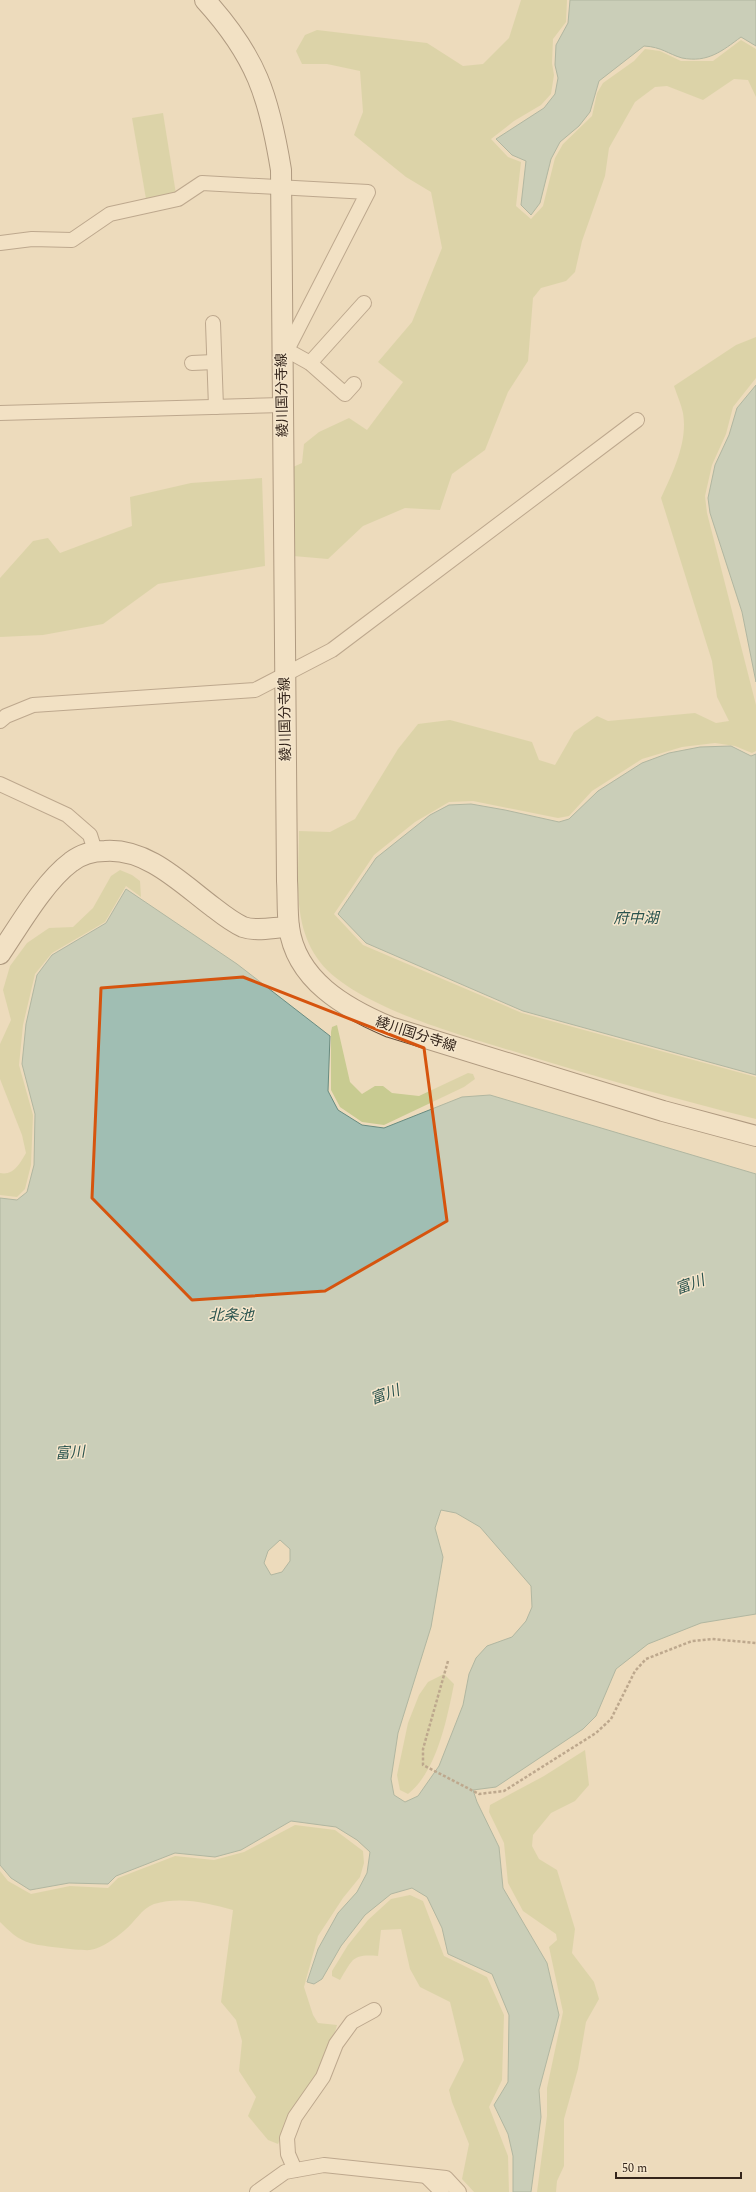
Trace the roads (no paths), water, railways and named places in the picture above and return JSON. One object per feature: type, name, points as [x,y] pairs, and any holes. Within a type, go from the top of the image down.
[{"type":"main road","name":"綾川国分寺線","points":[[205,0],[237,38],[248,55],[263,90],[274,127],[281,170],[284,348],[282,405],[289,927],[295,950],[306,970],[319,986],[366,1017],[390,1028],[632,1102],[756,1136]]},
{"type":"main road","points":[[0,954],[52,880],[71,862],[95,851],[114,850],[132,853],[160,867],[225,916],[244,927],[260,929],[289,927]]},
{"type":"street","points":[[0,243],[32,238],[72,240],[110,214],[178,199],[202,183],[368,192],[284,348],[310,362],[345,394],[354,384]]},
{"type":"street","points":[[310,362],[364,303]]},
{"type":"street","points":[[213,323],[216,407]]},
{"type":"street","points":[[192,363],[214,362]]},
{"type":"street","points":[[0,413],[282,405]]},
{"type":"street","points":[[0,721],[6,716],[33,706],[255,690],[332,650],[637,420]]},
{"type":"street","points":[[0,784],[67,815],[90,835],[95,851]]},
{"type":"street","points":[[295,2170],[288,2154],[286,2138],[295,2117],[323,2077],[336,2044],[352,2022],[374,2010]]},
{"type":"street","points":[[257,2192],[285,2172],[324,2165],[446,2178],[458,2192]]},
{"type":"street","points":[[426,2176],[442,2192]]},
{"type":"water","points":[[570,0],[756,0],[756,46],[741,37],[714,55],[700,59],[691,59],[682,58],[660,49],[644,46],[599,81],[590,112],[579,126],[560,142],[551,159],[540,203],[531,215],[521,205],[526,161],[512,155],[496,139],[544,108],[555,94],[558,78],[555,65],[556,45],[568,23]]},
{"type":"water","points":[[756,385],[756,682],[742,612],[710,513],[708,498],[715,465],[729,435],[737,408]]},
{"type":"water","name":"府中湖","points":[[731,746],[751,756],[756,754],[756,1075],[523,1011],[366,943],[338,914],[376,858],[430,815],[449,805],[471,804],[559,822],[569,819],[598,791],[642,763],[669,753],[700,747]]},
{"type":"water","name":"北条池","points":[[126,889],[237,964],[330,1036],[328,1091],[338,1110],[362,1125],[384,1128],[462,1097],[490,1095],[756,1174],[756,1614],[701,1623],[648,1644],[616,1669],[596,1716],[583,1729],[496,1787],[473,1790],[477,1802],[499,1847],[503,1888],[547,1963],[559,2015],[539,2090],[541,2117],[531,2192],[513,2192],[513,2156],[508,2134],[494,2105],[508,2082],[509,2015],[492,1974],[448,1954],[442,1928],[427,1897],[412,1888],[391,1894],[365,1915],[341,1946],[322,1979],[314,1984],[307,1982],[318,1949],[338,1913],[357,1892],[367,1873],[370,1852],[357,1840],[336,1827],[291,1821],[241,1850],[215,1857],[175,1853],[116,1876],[108,1884],[69,1883],[30,1890],[11,1878],[0,1865],[0,1198],[17,1200],[27,1192],[34,1165],[35,1114],[22,1064],[26,1024],[37,975],[52,955],[106,923]],"holes":[[[441,1510],[456,1513],[480,1527],[531,1586],[532,1607],[526,1621],[512,1637],[487,1646],[476,1658],[469,1674],[463,1705],[439,1766],[418,1796],[405,1802],[394,1795],[391,1779],[398,1733],[431,1627],[443,1557],[435,1528]],[[280,1540],[290,1549],[290,1561],[282,1572],[271,1575],[264,1563],[268,1551]]]},
{"type":"water label","name":"富川","points":[[690,1285]]},
{"type":"water label","name":"富川","points":[[385,1395]]},
{"type":"water label","name":"富川","points":[[70,1453]]}]
